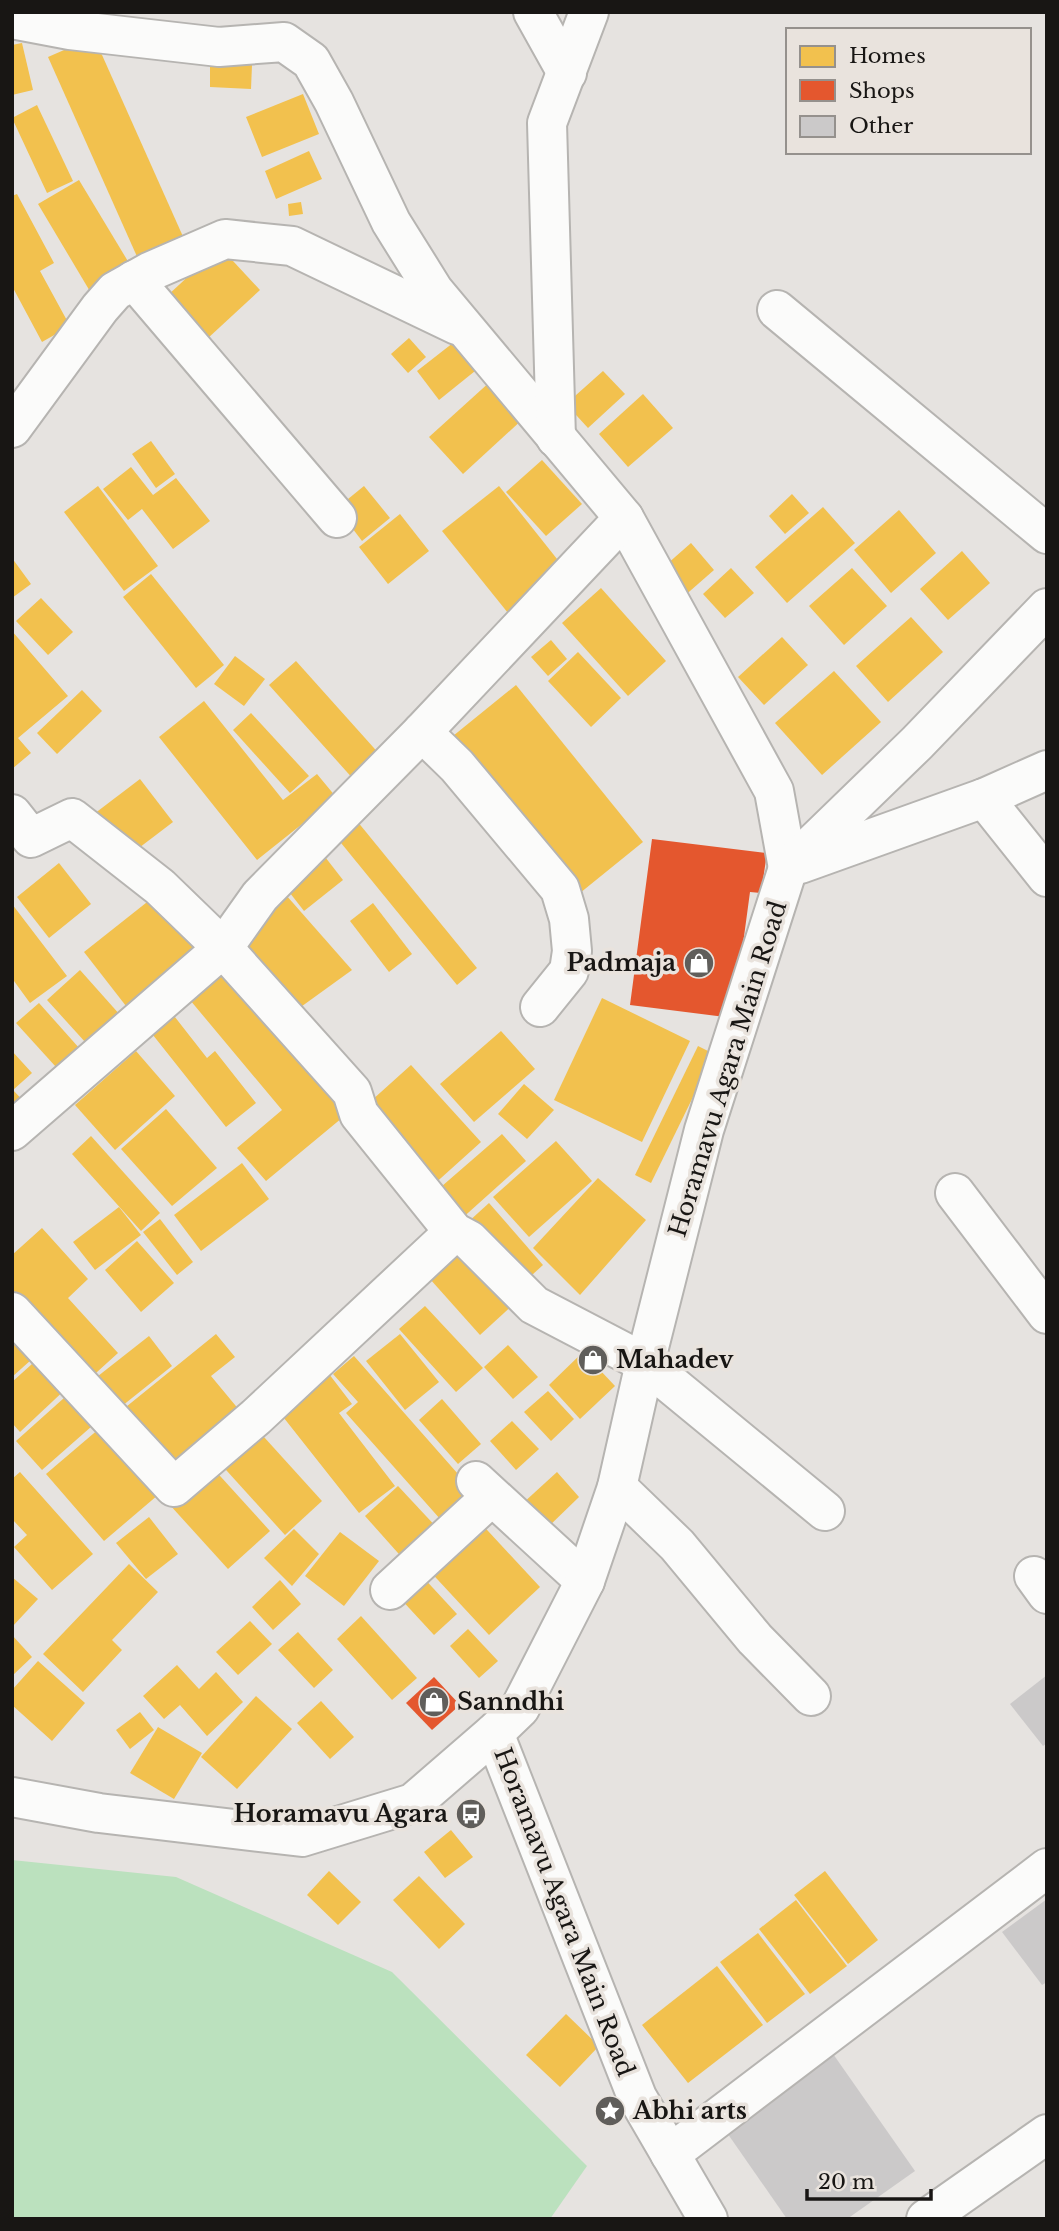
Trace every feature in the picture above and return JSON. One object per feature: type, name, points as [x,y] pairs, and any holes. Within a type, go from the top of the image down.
[{"type":"street","points":[[205,12],[219,47]]},
{"type":"street","points":[[533,12],[566,73]]},
{"type":"street","points":[[556,438],[547,123],[589,12]]},
{"type":"street","points":[[12,19],[70,30],[219,47],[284,42],[311,61],[334,102],[391,222],[434,291],[624,518],[774,791],[788,868]]},
{"type":"street","points":[[12,428],[116,291],[225,239],[292,246],[465,329]]},
{"type":"street","points":[[134,281],[337,518]]},
{"type":"street","points":[[777,310],[1047,534]]},
{"type":"street","points":[[12,1130],[223,948],[260,896],[422,732],[624,518]]},
{"type":"street","points":[[788,868],[917,743],[1047,608]]},
{"type":"street","points":[[422,732],[457,766],[560,889],[569,919],[572,951],[569,971],[540,1007]]},
{"type":"street","name":"Horamavu Agara Main Road","points":[[708,2219],[637,2098],[494,1733],[520,1708],[531,1690],[585,1581],[617,1487],[645,1363],[704,1130],[788,868],[984,798],[1047,770]]},
{"type":"street","points":[[984,798],[1047,877]]},
{"type":"street","points":[[18,835],[72,818],[160,887],[223,948],[352,1092],[359,1114],[454,1231],[469,1240],[534,1305],[645,1363],[825,1511]]},
{"type":"street","points":[[955,1193],[1047,1314]]},
{"type":"street","points":[[12,1312],[174,1487],[256,1417],[454,1231]]},
{"type":"street","points":[[617,1487],[677,1545],[755,1639],[811,1696]]},
{"type":"street","points":[[390,1590],[484,1489],[585,1581]]},
{"type":"street","points":[[12,1797],[99,1813],[302,1837],[413,1803],[494,1733]]},
{"type":"street","points":[[670,2154],[1047,1868]]},
{"type":"street","points":[[926,2219],[1047,2134]]},
{"type":"green space","points":[[12,1860],[176,1877],[392,1972],[587,2166],[550,2219],[12,2219]]},
{"type":"building: Homes","points":[[94,37],[189,250],[143,270],[48,57]]},
{"type":"building: Homes","points":[[22,43],[33,90],[12,95],[12,45]]},
{"type":"building: Homes","points":[[210,63],[252,65],[251,89],[210,87]]},
{"type":"building: Homes","points":[[303,94],[319,134],[262,157],[246,117]]},
{"type":"building: Homes","points":[[37,105],[73,181],[47,193],[12,118]]},
{"type":"building: Homes","points":[[309,151],[322,179],[276,199],[265,171]]},
{"type":"building: Homes","points":[[79,180],[132,268],[91,293],[38,204]]},
{"type":"building: Homes","points":[[17,194],[54,263],[40,271],[70,326],[42,342],[12,286],[12,196]]},
{"type":"building: Homes","points":[[301,202],[303,214],[289,216],[288,204]]},
{"type":"building: Homes","points":[[220,247],[260,290],[207,339],[167,296]]},
{"type":"building: Homes","points":[[409,338],[426,357],[408,373],[391,354]]},
{"type":"building: Homes","points":[[458,339],[480,367],[439,400],[417,371]]},
{"type":"building: Homes","points":[[603,371],[625,394],[588,428],[566,404]]},
{"type":"building: Homes","points":[[492,380],[525,417],[463,474],[429,437]]},
{"type":"building: Homes","points":[[643,394],[673,428],[628,467],[599,434]]},
{"type":"building: Homes","points":[[151,441],[175,474],[156,488],[132,454]]},
{"type":"building: Homes","points":[[542,460],[582,504],[546,536],[506,492]]},
{"type":"building: Homes","points":[[131,467],[153,495],[176,478],[210,521],[173,549],[142,509],[128,520],[103,489]]},
{"type":"building: Homes","points":[[98,486],[158,566],[124,591],[64,512]]},
{"type":"building: Homes","points":[[364,486],[390,518],[362,541],[337,508]]},
{"type":"building: Homes","points":[[499,486],[565,569],[508,613],[442,531]]},
{"type":"building: Homes","points":[[792,494],[809,513],[785,534],[769,516]]},
{"type":"building: Homes","points":[[823,507],[855,543],[787,603],[755,567]]},
{"type":"building: Homes","points":[[899,510],[936,553],[891,593],[854,550]]},
{"type":"building: Homes","points":[[400,514],[429,551],[388,584],[359,547]]},
{"type":"building: Homes","points":[[691,543],[714,570],[682,598],[658,572]]},
{"type":"building: Homes","points":[[962,551],[990,583],[948,620],[920,589]]},
{"type":"building: Homes","points":[[12,558],[31,584],[12,598]]},
{"type":"building: Homes","points":[[731,568],[754,593],[725,618],[703,594]]},
{"type":"building: Homes","points":[[852,568],[887,606],[844,645],[809,606]]},
{"type":"building: Homes","points":[[151,574],[224,665],[196,688],[123,597]]},
{"type":"building: Homes","points":[[601,588],[666,661],[628,696],[562,623]]},
{"type":"building: Homes","points":[[41,598],[73,632],[48,655],[16,621]]},
{"type":"building: Homes","points":[[911,617],[943,652],[888,702],[856,666]]},
{"type":"building: Homes","points":[[12,631],[68,696],[18,738],[31,753],[12,769]]},
{"type":"building: Homes","points":[[782,637],[808,665],[764,705],[738,677]]},
{"type":"building: Homes","points":[[551,640],[567,659],[548,676],[531,657]]},
{"type":"building: Homes","points":[[578,652],[621,698],[591,727],[548,681]]},
{"type":"building: Homes","points":[[235,656],[265,679],[244,706],[214,684]]},
{"type":"building: Homes","points":[[296,661],[382,757],[355,781],[269,685]]},
{"type":"building: Homes","points":[[834,671],[881,722],[822,775],[775,723]]},
{"type":"building: Homes","points":[[516,685],[643,842],[580,893],[453,736]]},
{"type":"building: Homes","points":[[82,690],[102,711],[57,754],[37,733]]},
{"type":"building: Homes","points":[[204,701],[283,800],[317,774],[336,797],[257,860],[159,737]]},
{"type":"building: Homes","points":[[251,713],[309,776],[290,793],[233,730]]},
{"type":"building: Homes","points":[[140,779],[173,822],[127,857],[94,814]]},
{"type":"building: Homes","points":[[357,821],[477,968],[457,985],[337,838]]},
{"type":"building: Homes","points":[[322,853],[343,880],[304,911],[283,884]]},
{"type":"building: Homes","points":[[59,863],[91,904],[49,938],[17,897]]},
{"type":"building: Homes","points":[[156,895],[206,959],[133,1015],[84,952]]},
{"type":"building: Homes","points":[[286,895],[352,970],[298,1009],[236,945]]},
{"type":"building: Homes","points":[[373,903],[412,954],[389,972],[350,921]]},
{"type":"building: Homes","points":[[12,904],[67,976],[30,1003],[14,981],[12,983]]},
{"type":"building: Homes","points":[[232,963],[354,1108],[266,1181],[237,1148],[282,1110],[190,1000]]},
{"type":"building: Homes","points":[[80,970],[129,1025],[96,1054],[47,1000]]},
{"type":"building: Homes","points":[[602,998],[690,1041],[642,1142],[554,1100]]},
{"type":"building: Homes","points":[[39,1003],[88,1058],[66,1078],[16,1023]]},
{"type":"building: Homes","points":[[171,1012],[207,1058],[215,1051],[256,1103],[226,1127],[149,1030]]},
{"type":"building: Homes","points":[[501,1031],[535,1069],[474,1122],[440,1084]]},
{"type":"building: Homes","points":[[698,1046],[714,1054],[651,1183],[635,1175]]},
{"type":"building: Homes","points":[[12,1051],[32,1073],[13,1090],[29,1107],[12,1121]]},
{"type":"building: Homes","points":[[136,1051],[175,1096],[115,1150],[75,1105]]},
{"type":"building: Homes","points":[[411,1065],[481,1142],[431,1187],[361,1110]]},
{"type":"building: Homes","points":[[524,1084],[554,1110],[527,1139],[498,1114]]},
{"type":"building: Homes","points":[[166,1109],[217,1168],[172,1206],[121,1149]]},
{"type":"building: Homes","points":[[502,1134],[526,1161],[459,1221],[434,1193]]},
{"type":"building: Homes","points":[[91,1136],[160,1213],[141,1231],[72,1154]]},
{"type":"building: Homes","points":[[556,1141],[592,1181],[529,1237],[493,1197]]},
{"type":"building: Homes","points":[[242,1163],[269,1199],[201,1251],[174,1215]]},
{"type":"building: Homes","points":[[598,1178],[646,1220],[580,1295],[533,1248]]},
{"type":"building: Homes","points":[[489,1203],[543,1265],[521,1285],[467,1223]]},
{"type":"building: Homes","points":[[119,1207],[141,1235],[95,1270],[73,1242]]},
{"type":"building: Homes","points":[[160,1219],[193,1262],[177,1275],[143,1232]]},
{"type":"building: Homes","points":[[42,1228],[88,1279],[68,1298],[118,1353],[86,1382],[12,1299],[12,1255]]},
{"type":"building: Homes","points":[[137,1241],[174,1283],[141,1312],[105,1270]]},
{"type":"building: Homes","points":[[467,1246],[517,1301],[480,1335],[430,1279]]},
{"type":"building: Homes","points":[[425,1306],[483,1368],[456,1392],[399,1329]]},
{"type":"building: Homes","points":[[12,1319],[41,1351],[12,1377]]},
{"type":"building: Homes","points":[[216,1334],[235,1357],[211,1376],[245,1417],[173,1475],[121,1411]]},
{"type":"building: Homes","points":[[400,1334],[439,1382],[405,1410],[366,1361]]},
{"type":"building: Homes","points":[[149,1336],[172,1366],[117,1410],[93,1380]]},
{"type":"building: Homes","points":[[508,1345],[538,1377],[513,1399],[484,1367]]},
{"type":"building: Homes","points":[[583,1352],[615,1386],[580,1419],[549,1385]]},
{"type":"building: Homes","points":[[42,1355],[70,1385],[20,1432],[12,1423],[12,1382]]},
{"type":"building: Homes","points":[[354,1356],[473,1491],[441,1520],[346,1413],[358,1402],[333,1374]]},
{"type":"building: Homes","points":[[329,1374],[352,1404],[339,1413],[395,1486],[359,1513],[280,1413]]},
{"type":"building: Homes","points":[[74,1389],[100,1419],[42,1470],[16,1441]]},
{"type":"building: Homes","points":[[548,1391],[574,1419],[551,1441],[524,1412]]},
{"type":"building: Homes","points":[[442,1399],[481,1444],[458,1464],[419,1420]]},
{"type":"building: Homes","points":[[512,1421],[539,1449],[516,1470],[490,1441]]},
{"type":"building: Homes","points":[[107,1422],[165,1489],[104,1541],[46,1474]]},
{"type":"building: Homes","points":[[254,1426],[322,1501],[285,1535],[217,1460]]},
{"type":"building: Homes","points":[[211,1466],[270,1531],[228,1569],[169,1504]]},
{"type":"building: Homes","points":[[20,1472],[93,1554],[52,1590],[14,1547],[27,1535],[12,1519],[12,1479]]},
{"type":"building: Homes","points":[[557,1472],[579,1497],[545,1530],[522,1504]]},
{"type":"building: Homes","points":[[398,1486],[440,1531],[406,1562],[365,1516]]},
{"type":"building: Homes","points":[[149,1517],[178,1554],[146,1579],[116,1543]]},
{"type":"building: Homes","points":[[476,1518],[540,1587],[489,1635],[425,1566]]},
{"type":"building: Homes","points":[[294,1529],[319,1554],[292,1586],[264,1558]]},
{"type":"building: Homes","points":[[340,1532],[379,1561],[344,1606],[305,1576]]},
{"type":"building: Homes","points":[[129,1564],[158,1592],[112,1640],[122,1650],[83,1692],[43,1654]]},
{"type":"building: Homes","points":[[421,1575],[457,1614],[434,1635],[398,1596]]},
{"type":"building: Homes","points":[[12,1577],[38,1599],[12,1627]]},
{"type":"building: Homes","points":[[280,1580],[301,1604],[273,1630],[252,1607]]},
{"type":"building: Homes","points":[[361,1616],[417,1678],[392,1700],[337,1639]]},
{"type":"building: Homes","points":[[250,1621],[272,1644],[238,1675],[216,1652]]},
{"type":"building: Homes","points":[[468,1629],[498,1661],[479,1678],[450,1646]]},
{"type":"building: Homes","points":[[298,1632],[333,1670],[314,1688],[278,1650]]},
{"type":"building: Homes","points":[[12,1635],[32,1657],[12,1676]]},
{"type":"building: Homes","points":[[38,1661],[85,1703],[52,1741],[12,1705],[12,1690]]},
{"type":"building: Homes","points":[[177,1665],[199,1689],[216,1672],[243,1702],[207,1736],[180,1705],[164,1719],[143,1696]]},
{"type":"building: Homes","points":[[256,1696],[292,1729],[237,1789],[201,1757]]},
{"type":"building: Homes","points":[[321,1701],[354,1737],[330,1759],[297,1723]]},
{"type":"building: Homes","points":[[140,1712],[154,1730],[130,1749],[116,1730]]},
{"type":"building: Homes","points":[[158,1727],[202,1753],[174,1799],[130,1773]]},
{"type":"building: Homes","points":[[451,1830],[473,1857],[445,1878],[424,1852]]},
{"type":"building: Homes","points":[[329,1871],[361,1902],[338,1925],[307,1895]]},
{"type":"building: Homes","points":[[825,1871],[878,1940],[848,1964],[794,1895]]},
{"type":"building: Homes","points":[[419,1876],[465,1924],[439,1949],[393,1900]]},
{"type":"building: Homes","points":[[796,1900],[847,1966],[810,1994],[759,1929]]},
{"type":"building: Homes","points":[[758,1933],[805,1994],[767,2023],[720,1962]]},
{"type":"building: Homes","points":[[717,1966],[763,2025],[688,2083],[642,2025]]},
{"type":"building: Homes","points":[[566,2014],[599,2046],[560,2087],[526,2055]]},
{"type":"building: Shops","points":[[652,839],[767,853],[761,893],[750,892],[733,1018],[630,1005]]},
{"type":"building: Shops","points":[[434,1677],[460,1705],[432,1730],[406,1703]]},
{"type":"building: Other","points":[[1047,1675],[1047,1743],[1043,1746],[1010,1704]]},
{"type":"building: Other","points":[[1047,1899],[1047,1982],[1042,1985],[1002,1932]]},
{"type":"building: Other","points":[[831,2051],[915,2171],[847,2219],[787,2219],[723,2127]]},
{"type":"place","name":"Padmaja","points":[[699,963]]},
{"type":"place","name":"Mahadev","points":[[593,1360]]},
{"type":"place","name":"Sanndhi","points":[[434,1702]]},
{"type":"place","name":"Horamavu Agara","points":[[471,1814]]},
{"type":"place","name":"Abhi arts","points":[[610,2111]]}]
